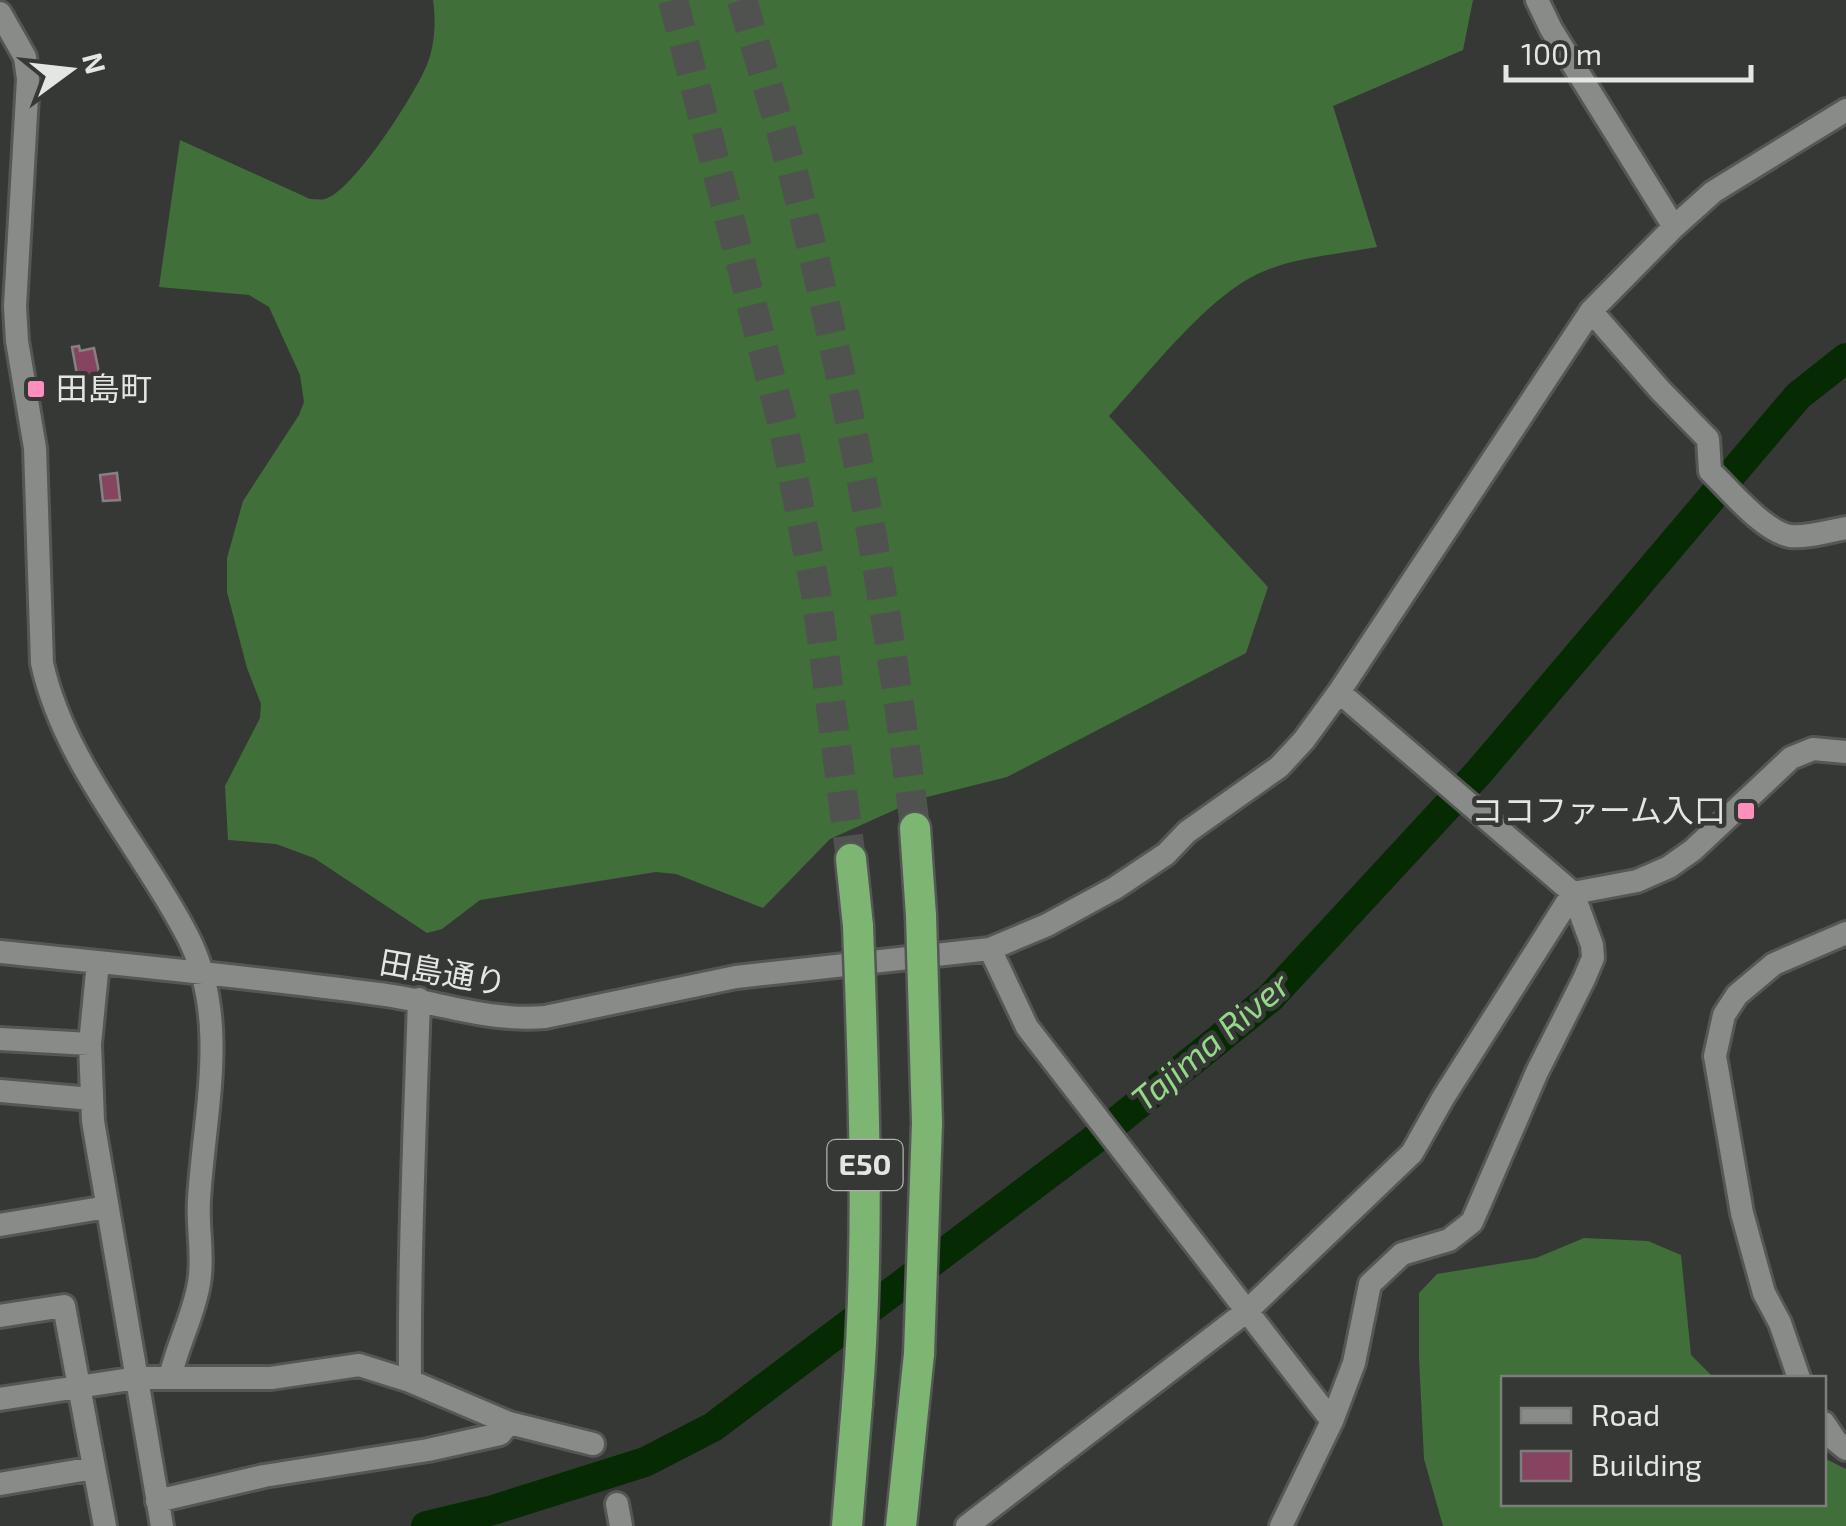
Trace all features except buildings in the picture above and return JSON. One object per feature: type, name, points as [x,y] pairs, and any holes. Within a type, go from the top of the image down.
[{"type":"highway","name":"E50","points":[[900,1526],[918,1354],[927,1123],[922,916],[915,828]]},
{"type":"highway","name":"E50","points":[[846,1526],[862,1316],[865,1153],[858,926],[851,858]]},
{"type":"street","points":[[1537,0],[1570,61],[1674,228]]},
{"type":"street","points":[[0,12],[25,57],[28,80],[15,306],[17,342],[35,448],[45,678],[76,751],[180,923],[202,971],[210,1023],[212,1080],[199,1192],[202,1262],[198,1288],[177,1345],[170,1378]]},
{"type":"street","name":"田島通り","points":[[0,952],[202,971],[419,999],[498,1018],[545,1017],[736,977],[990,949],[1047,925],[1115,888],[1166,854],[1187,832],[1279,767],[1339,692],[1592,311],[1713,192],[1846,110]]},
{"type":"street","points":[[1592,311],[1708,439],[1710,470],[1759,518],[1784,534],[1795,536],[1846,528]]},
{"type":"street","points":[[1282,1526],[1332,1421],[1354,1363],[1370,1284],[1402,1254],[1449,1240],[1472,1222],[1530,1087],[1594,958],[1574,894],[1339,692]]},
{"type":"street","points":[[967,1526],[1246,1312],[1412,1153],[1442,1098],[1574,894],[1637,880],[1669,867],[1693,850],[1791,758],[1814,749],[1846,752]]},
{"type":"street","points":[[1798,1376],[1780,1323],[1764,1293],[1742,1213],[1715,1056],[1724,1015],[1737,995],[1774,964],[1846,933]]},
{"type":"street","points":[[990,949],[1027,1027],[1332,1421]]},
{"type":"street","points":[[98,962],[90,1044],[92,1099],[162,1526]]},
{"type":"street","points":[[410,1382],[409,1260],[419,999]]},
{"type":"street","points":[[0,1040],[90,1044]]},
{"type":"street","points":[[0,1090],[92,1099]]},
{"type":"street","points":[[0,1225],[107,1207]]},
{"type":"street","points":[[0,1316],[64,1306],[105,1526]]},
{"type":"street","points":[[0,1399],[137,1378],[272,1378],[359,1365],[508,1423],[594,1444]]},
{"type":"street","points":[[157,1501],[264,1476],[428,1450],[500,1434],[508,1423]]},
{"type":"street","points":[[1826,1426],[1846,1449]]},
{"type":"street","points":[[0,1484],[94,1468]]},
{"type":"green space","points":[[433,0],[1473,0],[1463,50],[1333,106],[1377,247],[1289,263],[1242,283],[1181,336],[1109,416],[1268,587],[1246,653],[1007,777],[919,799],[830,839],[763,908],[676,874],[656,872],[480,900],[442,929],[427,933],[314,858],[276,844],[228,840],[225,786],[260,718],[261,704],[227,592],[227,558],[243,501],[304,402],[300,375],[269,307],[249,295],[159,287],[180,140],[310,199],[325,199],[352,179],[367,160],[422,76],[433,39]]},
{"type":"green space","points":[[1584,1238],[1648,1241],[1681,1255],[1691,1355],[1712,1376],[1501,1376],[1501,1506],[1826,1506],[1826,1459],[1846,1469],[1846,1526],[1443,1526],[1424,1459],[1419,1293],[1437,1274],[1536,1258]]},
{"type":"waterway","name":"Tajima River","points":[[426,1526],[493,1510],[645,1462],[713,1427],[1095,1139],[1270,998],[1479,772],[1798,396],[1846,358]]},
{"type":"tunnel","points":[[673,0],[784,430],[816,593],[851,859]]},
{"type":"tunnel","points":[[742,0],[798,192],[839,371],[883,598],[915,828]]},
{"type":"place","name":"田島町","points":[[36,389]]},
{"type":"place","name":"ココファーム入口","points":[[1746,811]]}]
